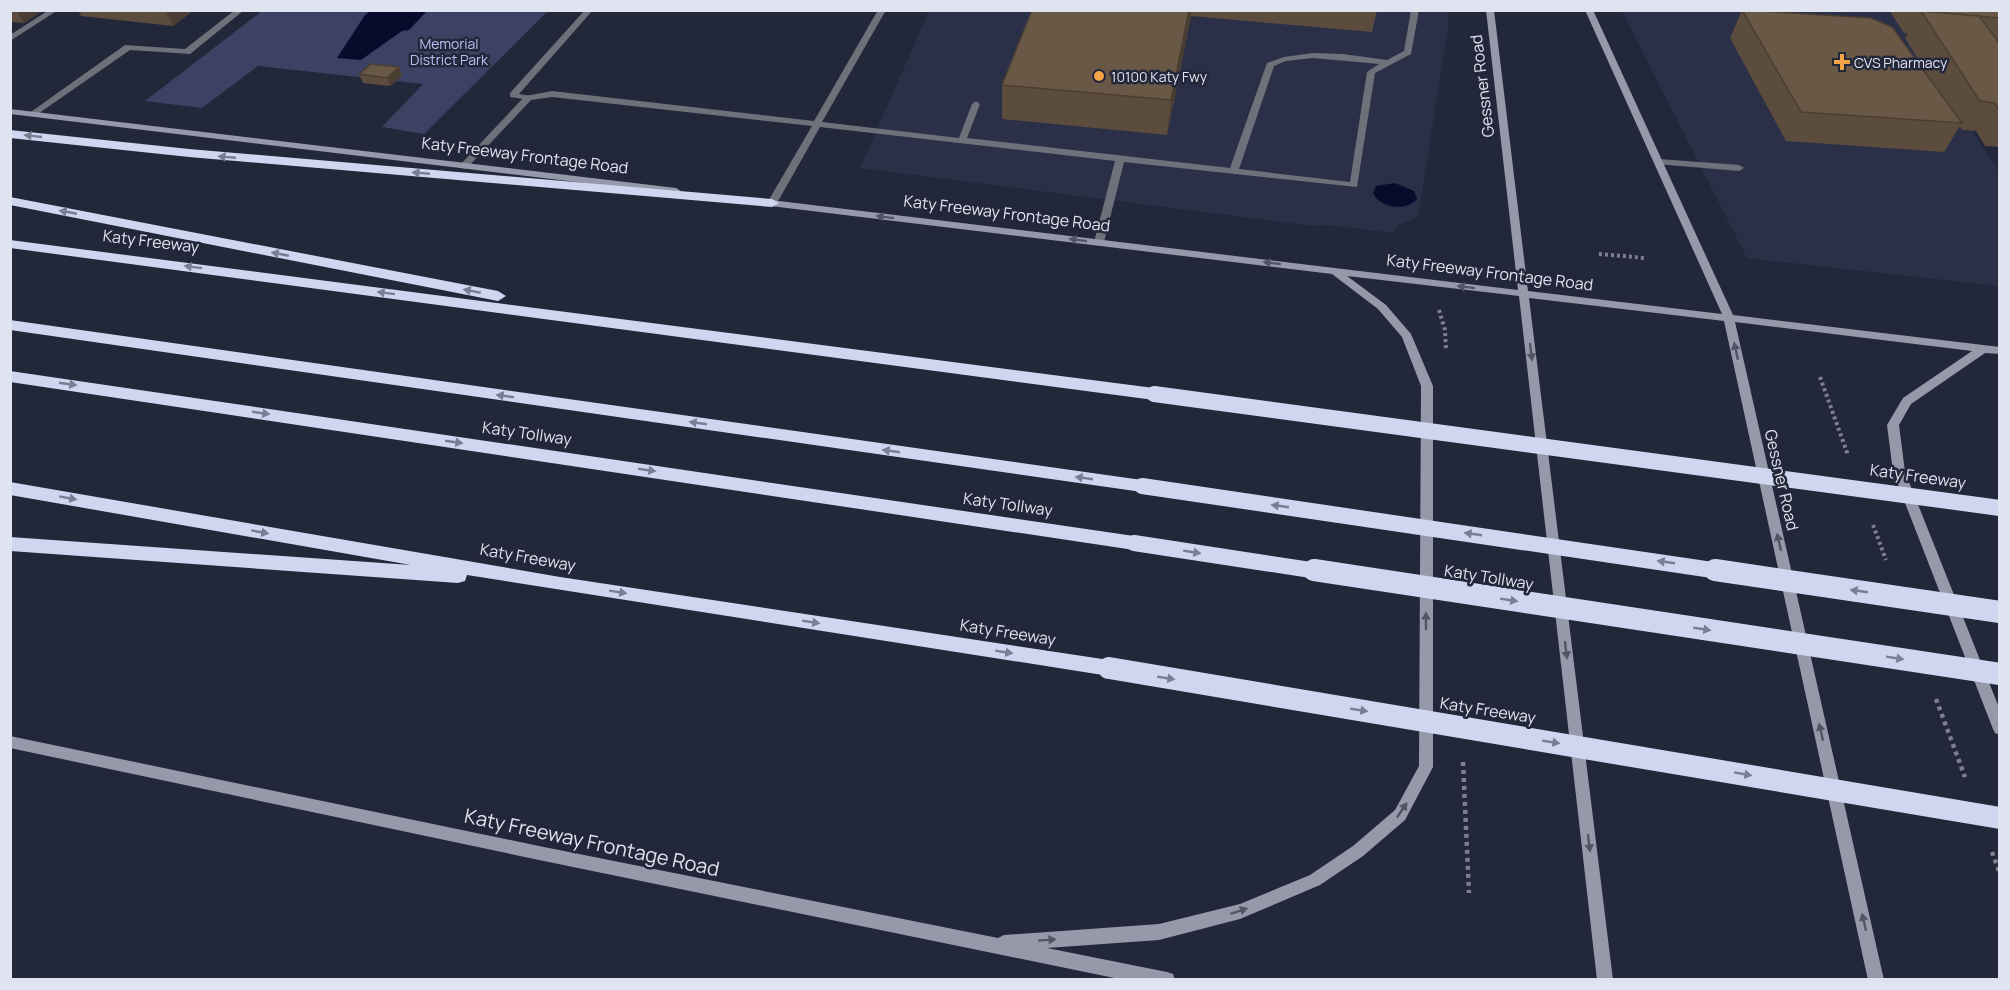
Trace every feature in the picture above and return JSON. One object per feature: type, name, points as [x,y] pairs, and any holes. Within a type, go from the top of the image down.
[{"type":"highway","points":[[10,134],[189,153],[772,203]]},
{"type":"highway","points":[[10,201],[673,330]]},
{"type":"highway","name":"Katy Freeway","points":[[10,244],[673,330],[2000,508]]},
{"type":"highway","name":"Katy Tollway","points":[[10,325],[1142,486],[2000,612]]},
{"type":"highway","name":"Katy Tollway","points":[[10,376],[2000,674]]},
{"type":"highway","name":"Katy Freeway","points":[[10,489],[560,584],[1109,668],[2000,818]]},
{"type":"highway","points":[[10,544],[560,584]]},
{"type":"main road","name":"Gessner Road","points":[[1490,10],[1605,980]]},
{"type":"main road","name":"Gessner Road","points":[[1589,10],[1729,319],[1876,980]]},
{"type":"main road","name":"Katy Freeway Frontage Road","points":[[10,111],[2000,351]]},
{"type":"main road","points":[[988,944],[1159,932],[1240,911],[1315,880],[1358,851],[1401,815],[1426,766],[1427,386],[1407,336],[1382,307],[1334,271]]},
{"type":"main road","points":[[1983,349],[1907,401],[1893,426],[1899,472],[2000,729]]},
{"type":"main road","name":"Katy Freeway Frontage Road","points":[[10,742],[538,853],[1167,980]]},
{"type":"street","points":[[10,39],[56,10]]},
{"type":"street","points":[[590,10],[513,94],[528,98],[552,94],[816,126],[1354,185],[1371,72],[1408,52],[1415,10]]},
{"type":"street","points":[[772,203],[882,10]]},
{"type":"street","points":[[32,114],[128,47],[187,52],[239,12]]},
{"type":"street","points":[[1233,171],[1270,65],[1284,58],[1307,56],[1388,63]]},
{"type":"street","points":[[464,166],[528,98]]},
{"type":"street","points":[[962,141],[976,104]]},
{"type":"street","points":[[1099,242],[1120,159]]},
{"type":"street","points":[[1659,162],[1739,168]]},
{"type":"path","points":[[1599,254],[1645,258]]},
{"type":"shaded area","points":[[370,11],[427,11],[409,30],[402,31],[361,60],[337,58],[365,15]]},
{"type":"shaded area","points":[[929,11],[1448,11],[1448,28],[1418,217],[1396,226],[1394,233],[1327,225],[1313,226],[860,168]]},
{"type":"shaded area","points":[[1622,11],[1894,11],[1999,171],[1999,286],[1747,258]]},
{"type":"shaded area","points":[[1395,183],[1414,191],[1417,199],[1400,207],[1387,205],[1376,198],[1373,193],[1376,186]]},
{"type":"green space","name":"Memorial District Park","points":[[262,11],[548,11],[424,134],[382,127],[423,84],[258,66],[202,108],[145,101]]},
{"type":"building","points":[[1032,10],[1189,10],[1171,100],[1002,85]]},
{"type":"building","points":[[1742,10],[1871,18],[1892,27],[1962,123],[1801,112]]},
{"type":"building","points":[[1916,10],[2000,10],[2000,18],[1921,12]]},
{"type":"building","points":[[1921,11],[1979,16],[2000,44],[2000,111],[1994,103],[1980,101]]},
{"type":"building","points":[[371,64],[399,67],[387,78],[359,74]]},
{"type":"place","name":"CVS Pharmacy","points":[[1842,62]]},
{"type":"place","name":"10100 Katy Fwy","points":[[1099,76]]}]
